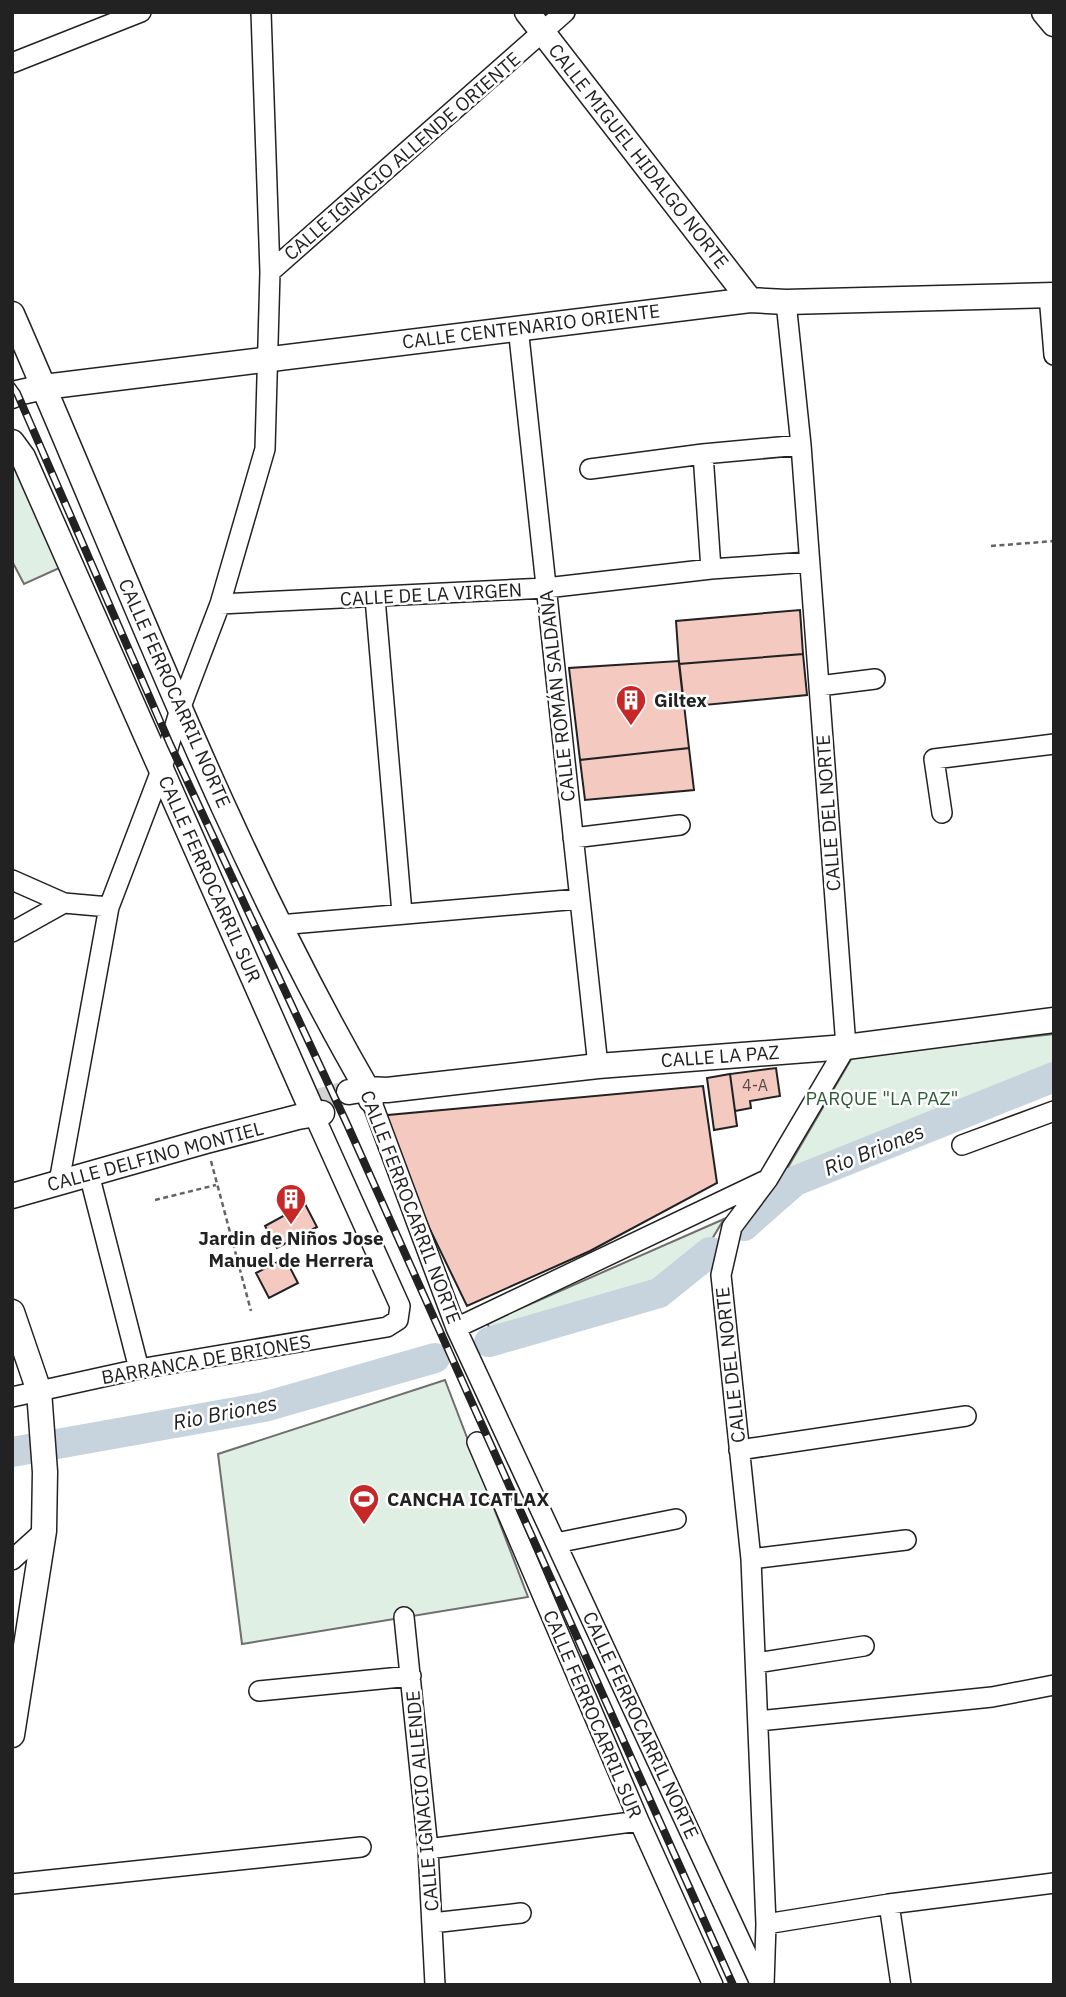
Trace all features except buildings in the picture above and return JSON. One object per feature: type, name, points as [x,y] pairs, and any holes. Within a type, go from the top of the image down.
[{"type":"main road","points":[[1044,12],[1054,24]]},
{"type":"main road","name":"CALLE MIGUEL HIDALGO NORTE","points":[[535,22],[750,300]]},
{"type":"main road","name":"CALLE CENTENARIO ORIENTE","points":[[12,397],[17,393],[44,387],[750,300],[786,302],[1051,295]]},
{"type":"main road","name":"CALLE FERROCARRIL NORTE","points":[[12,314],[180,709],[279,925],[365,1095]]},
{"type":"main road","name":"CALLE FERROCARRIL SUR","points":[[12,442],[23,457],[313,1110]]},
{"type":"main road","name":"CALLE LA PAZ","points":[[365,1095],[598,1066],[846,1047],[1054,1020]]},
{"type":"main road","name":"CALLE DELFINO MONTIEL","points":[[12,1196],[313,1110]]},
{"type":"main road","points":[[12,1312],[39,1391],[45,1472],[44,1531],[12,1735]]},
{"type":"street","points":[[12,62],[141,12]]},
{"type":"street","points":[[59,1182],[109,907],[220,604],[265,449],[270,272],[261,12]]},
{"type":"street","name":"CALLE IGNACIO ALLENDE ORIENTE","points":[[270,272],[535,22],[565,12]]},
{"type":"street","points":[[1051,295],[1054,355]]},
{"type":"street","name":"CALLE DEL NORTE","points":[[763,1985],[766,1924],[751,1559],[721,1275],[732,1227],[768,1179],[846,1047],[801,445],[786,302]]},
{"type":"street","name":"CALLE ROMÁN SALDAÑA","points":[[518,327],[598,1066]]},
{"type":"street","points":[[590,469],[703,454],[801,445]]},
{"type":"street","points":[[703,454],[711,569]]},
{"type":"street","name":"CALLE DE LA VIRGEN","points":[[220,604],[546,588],[711,569],[809,562]]},
{"type":"street","points":[[375,598],[402,913]]},
{"type":"street","points":[[819,686],[875,679]]},
{"type":"street","points":[[942,813],[934,759],[1054,744]]},
{"type":"street","points":[[573,838],[680,825]]},
{"type":"street","points":[[12,880],[64,903],[109,907]]},
{"type":"street","points":[[279,925],[579,899]]},
{"type":"street","points":[[12,932],[64,903]]},
{"type":"street","name":"CALLE FERROCARRIL NORTE","points":[[365,1095],[456,1328],[763,1985]]},
{"type":"street","name":"CALLE FERROCARRIL SUR","points":[[313,1110],[400,1306],[398,1320]]},
{"type":"street","points":[[962,1145],[1054,1111]]},
{"type":"street","points":[[89,1174],[139,1369]]},
{"type":"street","points":[[456,1328],[768,1179]]},
{"type":"street","name":"BARRANCA DE BRIONES","points":[[12,1397],[139,1369],[387,1327],[398,1320]]},
{"type":"street","points":[[739,1450],[966,1416]]},
{"type":"street","name":"CALLE FERROCARRIL SUR","points":[[477,1442],[639,1821],[713,1985]]},
{"type":"street","points":[[556,1543],[676,1519]]},
{"type":"street","points":[[12,1560],[44,1531]]},
{"type":"street","points":[[751,1559],[906,1540]]},
{"type":"street","name":"CALLE IGNACIO ALLENDE","points":[[404,1617],[428,1849],[435,1985]]},
{"type":"street","points":[[756,1663],[864,1646]]},
{"type":"street","points":[[259,1691],[411,1676]]},
{"type":"street","points":[[758,1721],[992,1696],[1054,1685]]},
{"type":"street","points":[[428,1849],[639,1821]]},
{"type":"street","points":[[12,1884],[362,1847]]},
{"type":"street","points":[[766,1924],[889,1904],[1054,1883]]},
{"type":"street","points":[[889,1904],[901,1985]]},
{"type":"street","points":[[432,1923],[521,1913]]},
{"type":"path","points":[[990,546],[1054,541]]},
{"type":"path","points":[[206,1141],[251,1311]]},
{"type":"path","points":[[155,1200],[217,1184]]},
{"type":"green space","points":[[12,452],[66,565],[24,584],[12,561]]},
{"type":"green space","name":"PARQUE \"LA PAZ\"","points":[[1054,1034],[1054,1077],[777,1186],[853,1056]]},
{"type":"green space","points":[[724,1219],[709,1244],[657,1281],[493,1335],[487,1323]]},
{"type":"green space","name":"CANCHA ICATLAX","points":[[445,1380],[528,1597],[242,1644],[218,1454]]},
{"type":"waterway","name":"Rio Briones","points":[[744,1226],[795,1181],[1054,1077]]},
{"type":"waterway","name":"Rio Briones","points":[[489,1342],[659,1293],[710,1252]]},
{"type":"waterway","name":"Rio Briones","points":[[12,1452],[264,1407],[435,1358]]},
{"type":"tunnel","points":[[318,1101],[349,1092]]},
{"type":"railway","points":[[12,386],[170,744],[347,1124],[733,1985]]},
{"type":"place","name":"Giltex","points":[[631,727]]},
{"type":"place","name":"Jardin de Niños Jose Manuel de Herrera","points":[[291,1226]]},
{"type":"place","name":"CANCHA ICATLAX","points":[[364,1526]]}]
